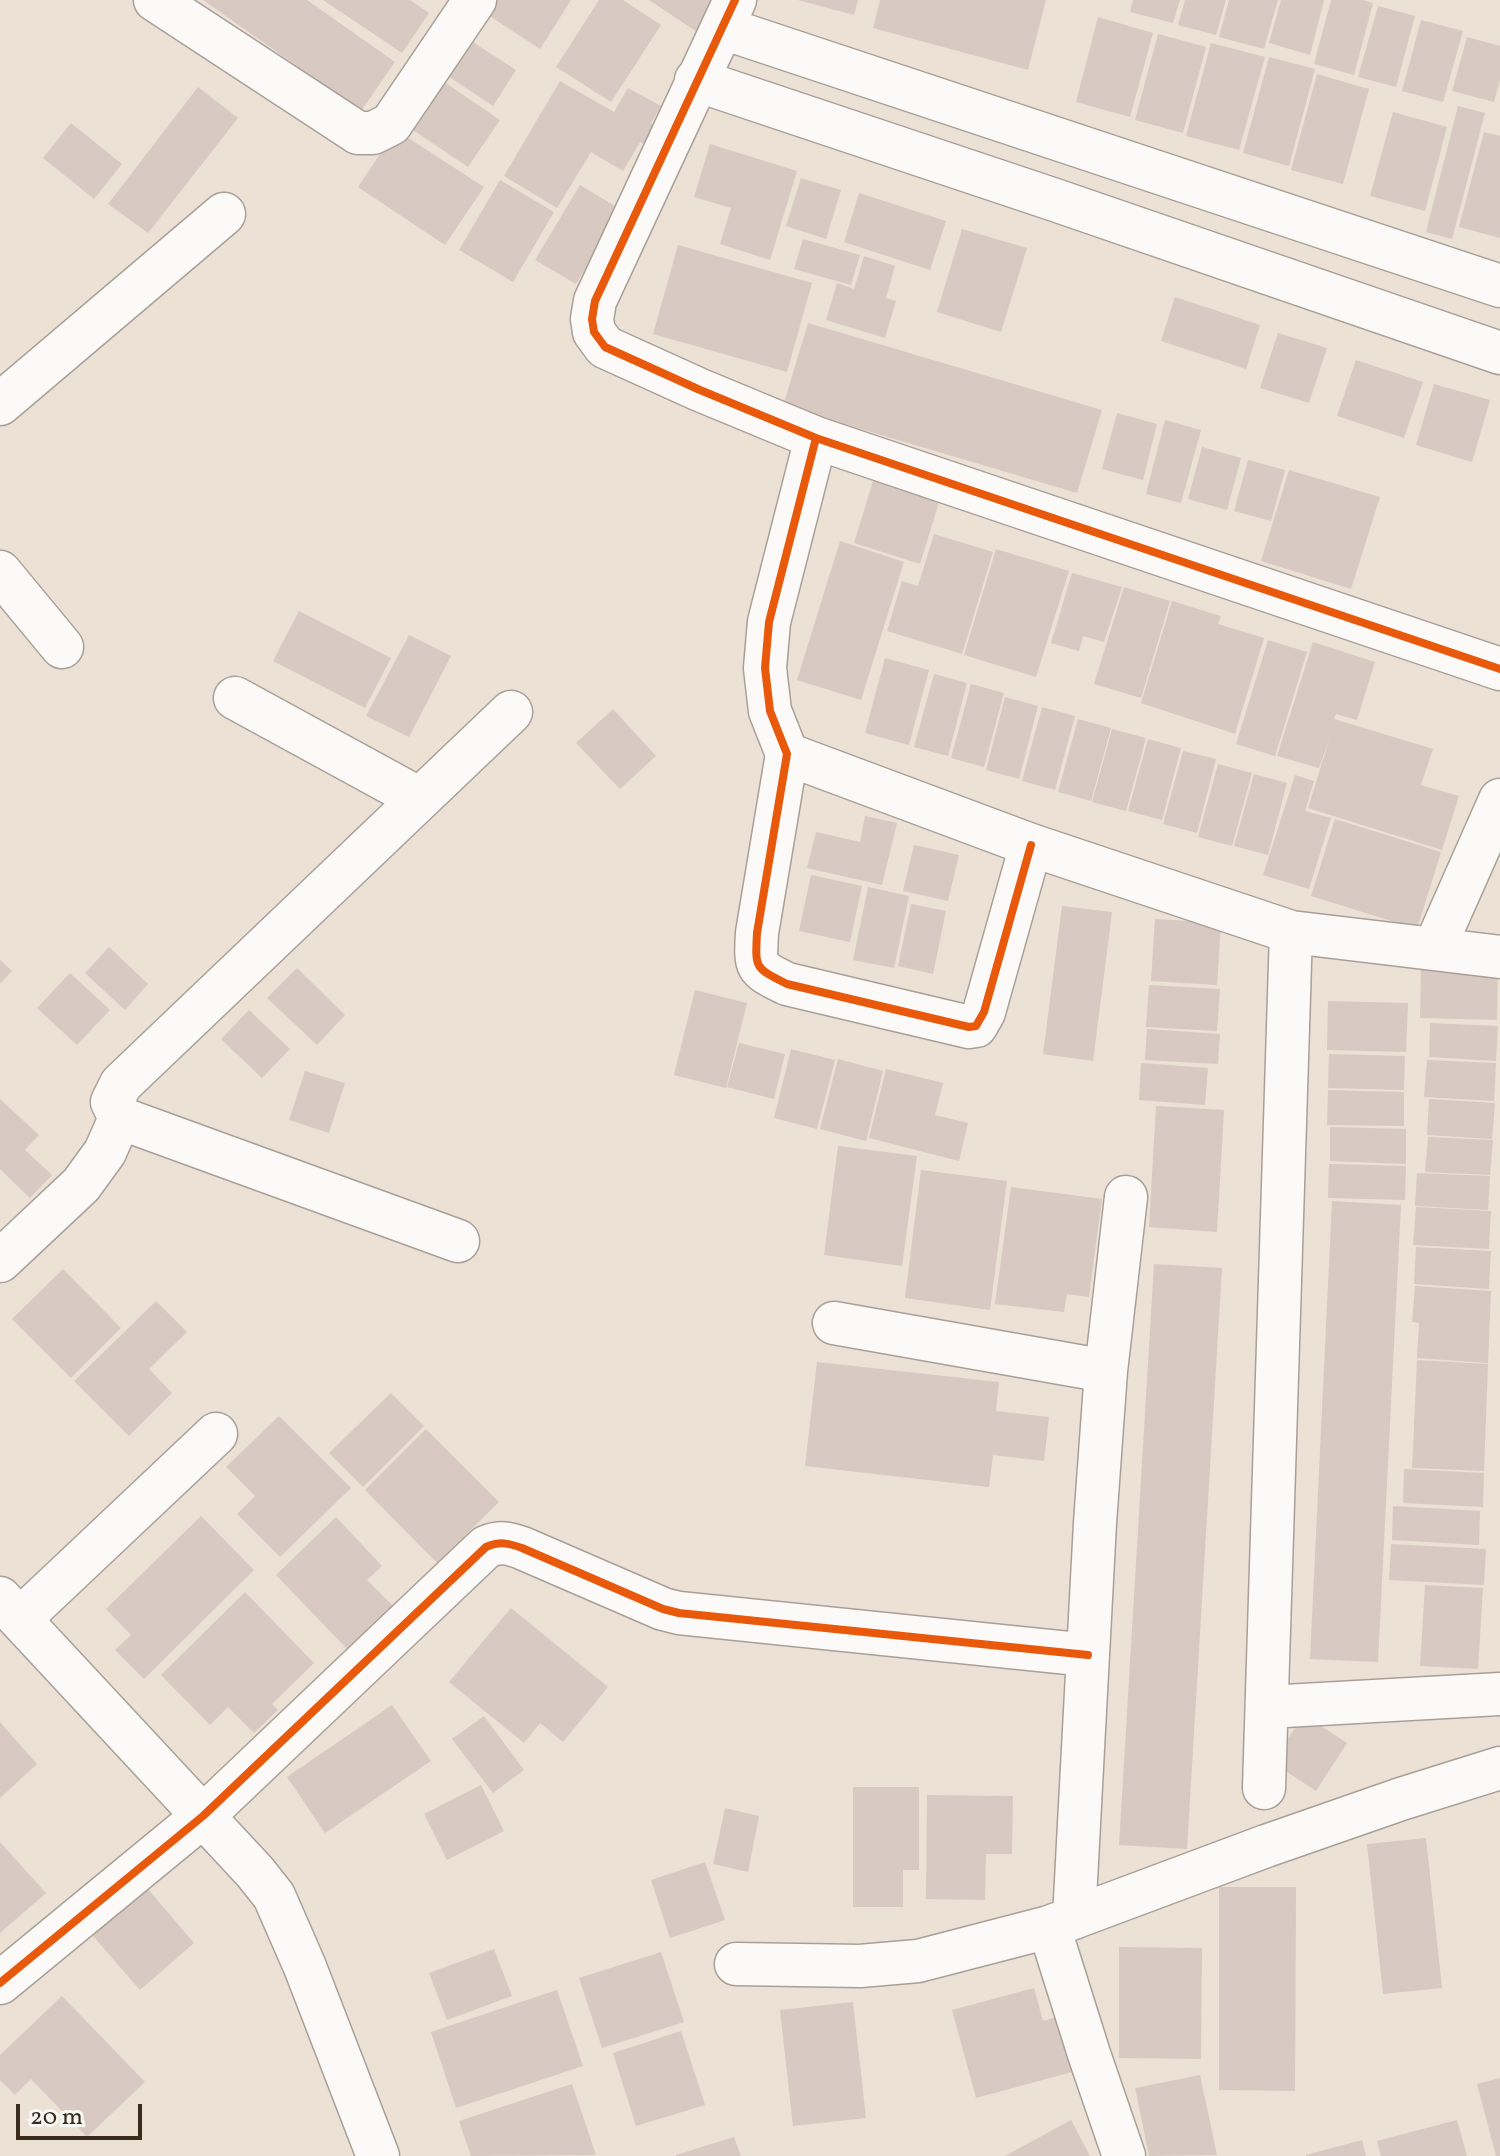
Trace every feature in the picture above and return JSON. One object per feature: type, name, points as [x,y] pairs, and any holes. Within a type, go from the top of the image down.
[{"type":"street","points":[[155,0],[358,133],[373,133],[391,124],[463,4]]},
{"type":"street","points":[[1500,286],[1076,145],[729,14],[595,301],[592,319],[594,332],[605,347],[816,438],[1500,669]]},
{"type":"street","points":[[696,80],[1500,353]]},
{"type":"street","points":[[1055,200],[1076,145]]},
{"type":"street","points":[[3,393],[224,214]]},
{"type":"street","points":[[1313,290],[1334,231]]},
{"type":"street","points":[[816,438],[769,622],[765,668],[770,711],[787,754],[757,933],[756,960],[765,973],[787,984],[969,1027],[976,1026],[984,1012],[1031,845]]},
{"type":"street","points":[[0,572],[62,647]]},
{"type":"street","points":[[235,698],[420,799]]},
{"type":"street","points":[[458,1241],[120,1118],[112,1102],[121,1084],[511,712]]},
{"type":"street","points":[[787,754],[1031,845],[1291,932],[1500,957]]},
{"type":"street","points":[[1434,949],[1500,800]]},
{"type":"street","points":[[1264,1788],[1291,932]]},
{"type":"street","points":[[0,1261],[81,1185],[105,1152],[120,1118]]},
{"type":"street","points":[[1124,2156],[1089,2054],[1061,1923],[1088,1655],[1106,1371],[1126,1197]]},
{"type":"street","points":[[834,1323],[1106,1371]]},
{"type":"street","points":[[216,1434],[10,1609],[274,1896],[305,1967],[378,2156]]},
{"type":"street","points":[[0,1983],[203,1816],[486,1547],[496,1542],[522,1548],[663,1609],[679,1613],[1088,1655]]},
{"type":"street","points":[[1267,1707],[1500,1694]]},
{"type":"street","points":[[736,1964],[860,1966],[918,1961],[1061,1923],[1266,1846],[1500,1768]]},
{"type":"building","points":[[203,0],[307,0],[395,62],[361,111]]},
{"type":"building","points":[[323,0],[410,0],[429,13],[402,53]]},
{"type":"building","points":[[493,0],[571,0],[540,49],[485,13]]},
{"type":"building","points":[[599,0],[623,0],[661,25],[611,102],[556,67]]},
{"type":"building","points":[[649,0],[719,0],[697,32]]},
{"type":"building","points":[[798,0],[858,0],[854,15]]},
{"type":"building","points":[[880,0],[1046,0],[1028,70],[873,28]]},
{"type":"building","points":[[1133,0],[1180,0],[1173,23],[1130,12]]},
{"type":"building","points":[[1185,0],[1226,0],[1216,35],[1178,25]]},
{"type":"building","points":[[1229,0],[1278,0],[1264,49],[1219,37]]},
{"type":"building","points":[[1281,0],[1324,0],[1310,55],[1269,43]]},
{"type":"building","points":[[1331,0],[1373,3],[1354,75],[1314,64]]},
{"type":"building","points":[[1378,6],[1415,16],[1396,87],[1358,77]]},
{"type":"building","points":[[1098,17],[1153,33],[1130,117],[1076,102]]},
{"type":"building","points":[[1421,20],[1463,31],[1443,102],[1402,91]]},
{"type":"building","points":[[1158,34],[1206,47],[1183,133],[1135,120]]},
{"type":"building","points":[[465,37],[516,70],[493,106],[442,72]]},
{"type":"building","points":[[1467,37],[1500,46],[1500,80],[1494,102],[1452,91]]},
{"type":"building","points":[[1211,43],[1265,57],[1239,150],[1186,136]]},
{"type":"building","points":[[1269,57],[1315,69],[1289,166],[1243,153]]},
{"type":"building","points":[[1317,74],[1369,89],[1343,184],[1291,170]]},
{"type":"building","points":[[434,75],[500,120],[468,167],[401,122]]},
{"type":"building","points":[[560,81],[614,112],[628,88],[661,106],[651,123],[659,127],[647,146],[640,142],[623,171],[591,152],[557,208],[504,176]]},
{"type":"building","points":[[198,87],[238,118],[148,233],[108,204]]},
{"type":"building","points":[[1458,106],[1485,113],[1452,239],[1426,232]]},
{"type":"building","points":[[1393,112],[1447,127],[1425,211],[1370,196]]},
{"type":"building","points":[[71,123],[122,164],[94,199],[43,158]]},
{"type":"building","points":[[396,130],[484,187],[445,245],[358,187]]},
{"type":"building","points":[[1484,132],[1500,136],[1500,238],[1459,227]]},
{"type":"building","points":[[710,144],[797,171],[770,260],[720,244],[731,208],[694,197]]},
{"type":"building","points":[[801,178],[841,190],[826,239],[786,226]]},
{"type":"building","points":[[500,180],[554,212],[513,282],[459,250]]},
{"type":"building","points":[[580,185],[620,209],[576,284],[535,260]]},
{"type":"building","points":[[859,193],[946,221],[930,270],[844,242]]},
{"type":"building","points":[[962,229],[1027,248],[1001,332],[937,312]]},
{"type":"building","points":[[803,239],[860,255],[851,285],[794,269]]},
{"type":"building","points":[[678,245],[812,283],[787,372],[653,334]]},
{"type":"building","points":[[864,256],[895,266],[886,298],[896,301],[885,338],[826,320],[837,283],[854,289]]},
{"type":"building","points":[[1175,297],[1260,325],[1246,369],[1161,341]]},
{"type":"building","points":[[808,323],[1102,410],[1077,493],[783,406]]},
{"type":"building","points":[[1278,333],[1327,348],[1309,403],[1260,388]]},
{"type":"building","points":[[1356,360],[1423,382],[1404,438],[1337,416]]},
{"type":"building","points":[[1434,384],[1490,400],[1472,462],[1416,445]]},
{"type":"building","points":[[1117,413],[1157,424],[1143,480],[1102,469]]},
{"type":"building","points":[[1165,420],[1201,430],[1181,503],[1146,494]]},
{"type":"building","points":[[1202,447],[1241,458],[1227,510],[1188,499]]},
{"type":"building","points":[[1248,460],[1285,470],[1271,521],[1234,511]]},
{"type":"building","points":[[1289,470],[1380,497],[1351,589],[1261,561]]},
{"type":"building","points":[[874,478],[940,499],[920,564],[854,543]]},
{"type":"building","points":[[934,534],[993,552],[962,654],[887,631],[902,581],[918,586]]},
{"type":"building","points":[[840,541],[904,562],[861,700],[797,680]]},
{"type":"building","points":[[996,549],[1069,571],[1036,677],[964,655]]},
{"type":"building","points":[[1072,573],[1122,587],[1104,642],[1083,636],[1079,651],[1051,643]]},
{"type":"building","points":[[1124,587],[1170,601],[1141,698],[1094,684]]},
{"type":"building","points":[[1172,601],[1221,616],[1218,624],[1264,638],[1235,734],[1141,703]]},
{"type":"building","points":[[299,611],[391,658],[365,708],[273,661]]},
{"type":"building","points":[[409,635],[451,656],[409,737],[366,716]]},
{"type":"building","points":[[1268,640],[1307,652],[1275,756],[1236,744]]},
{"type":"building","points":[[1313,642],[1375,662],[1357,720],[1336,714],[1334,719],[1433,749],[1421,785],[1459,796],[1442,850],[1308,808],[1331,734],[1319,768],[1277,756]]},
{"type":"building","points":[[885,658],[929,670],[909,745],[865,733]]},
{"type":"building","points":[[934,674],[967,683],[948,756],[914,747]]},
{"type":"building","points":[[971,684],[1004,693],[984,767],[951,758]]},
{"type":"building","points":[[1005,697],[1038,706],[1019,779],[986,770]]},
{"type":"building","points":[[1042,707],[1075,716],[1055,790],[1022,781]]},
{"type":"building","points":[[613,709],[656,756],[620,789],[576,743]]},
{"type":"building","points":[[1078,719],[1111,728],[1091,801],[1058,792]]},
{"type":"building","points":[[1112,729],[1146,738],[1126,811],[1092,802]]},
{"type":"building","points":[[1148,739],[1181,748],[1162,820],[1128,811]]},
{"type":"building","points":[[1183,751],[1216,759],[1197,833],[1163,824]]},
{"type":"building","points":[[1218,764],[1252,773],[1232,846],[1198,837]]},
{"type":"building","points":[[1254,774],[1287,783],[1268,855],[1234,846]]},
{"type":"building","points":[[1295,775],[1314,781],[1305,811],[1331,818],[1309,889],[1263,875]]},
{"type":"building","points":[[865,816],[897,823],[882,885],[807,868],[816,832],[860,842]]},
{"type":"building","points":[[1335,819],[1441,852],[1417,929],[1311,896]]},
{"type":"building","points":[[914,845],[959,855],[948,901],[903,891]]},
{"type":"building","points":[[811,875],[862,886],[850,942],[799,931]]},
{"type":"building","points":[[868,887],[909,896],[894,968],[853,960]]},
{"type":"building","points":[[911,904],[946,911],[933,974],[898,966]]},
{"type":"building","points":[[1062,906],[1112,912],[1093,1061],[1043,1054]]},
{"type":"building","points":[[1155,919],[1221,923],[1217,985],[1151,981]]},
{"type":"building","points":[[109,947],[148,984],[125,1010],[85,973]]},
{"type":"building","points":[[0,960],[12,971],[0,984]]},
{"type":"building","points":[[297,968],[345,1015],[317,1045],[267,998]]},
{"type":"building","points":[[1421,969],[1498,970],[1497,1020],[1420,1018]]},
{"type":"building","points":[[70,973],[110,1010],[77,1045],[37,1008]]},
{"type":"building","points":[[1149,985],[1220,989],[1217,1031],[1146,1027]]},
{"type":"building","points":[[695,990],[747,1003],[726,1088],[674,1075]]},
{"type":"building","points":[[1328,1001],[1408,1003],[1406,1052],[1327,1050]]},
{"type":"building","points":[[249,1010],[290,1049],[262,1078],[221,1039]]},
{"type":"building","points":[[1430,1023],[1498,1026],[1496,1061],[1429,1057]]},
{"type":"building","points":[[1147,1029],[1220,1034],[1218,1064],[1145,1060]]},
{"type":"building","points":[[739,1043],[785,1054],[774,1099],[727,1087]]},
{"type":"building","points":[[791,1049],[835,1060],[817,1129],[774,1118]]},
{"type":"building","points":[[1329,1054],[1405,1056],[1404,1090],[1328,1088]]},
{"type":"building","points":[[838,1059],[883,1071],[866,1141],[820,1129]]},
{"type":"building","points":[[1427,1060],[1496,1063],[1494,1101],[1424,1097]]},
{"type":"building","points":[[1141,1063],[1208,1068],[1205,1105],[1139,1100]]},
{"type":"building","points":[[886,1069],[943,1083],[935,1115],[968,1123],[959,1161],[869,1138]]},
{"type":"building","points":[[305,1071],[345,1083],[329,1133],[289,1120]]},
{"type":"building","points":[[1328,1090],[1404,1092],[1404,1126],[1327,1125]]},
{"type":"building","points":[[0,1099],[39,1135],[25,1150],[52,1175],[30,1198],[0,1169]]},
{"type":"building","points":[[1429,1099],[1495,1103],[1492,1139],[1427,1135]]},
{"type":"building","points":[[1156,1106],[1224,1110],[1217,1232],[1149,1227]]},
{"type":"building","points":[[1330,1127],[1406,1129],[1406,1164],[1330,1161]]},
{"type":"building","points":[[1428,1137],[1493,1140],[1490,1175],[1425,1172]]},
{"type":"building","points":[[838,1146],[917,1156],[902,1266],[824,1255]]},
{"type":"building","points":[[1329,1164],[1406,1166],[1405,1200],[1328,1198]]},
{"type":"building","points":[[921,1170],[1007,1181],[990,1310],[905,1298]]},
{"type":"building","points":[[1417,1173],[1490,1176],[1488,1210],[1415,1206]]},
{"type":"building","points":[[1011,1187],[1102,1199],[1089,1297],[1067,1294],[1064,1312],[995,1304]]},
{"type":"building","points":[[1332,1201],[1401,1205],[1378,1662],[1310,1659]]},
{"type":"building","points":[[1416,1207],[1491,1211],[1489,1249],[1413,1245]]},
{"type":"building","points":[[1416,1247],[1491,1251],[1489,1289],[1414,1284]]},
{"type":"building","points":[[1154,1264],[1222,1268],[1187,1849],[1119,1845]]},
{"type":"building","points":[[63,1269],[121,1328],[71,1378],[12,1319]]},
{"type":"building","points":[[1415,1286],[1491,1291],[1488,1363],[1417,1358],[1419,1323],[1412,1322]]},
{"type":"building","points":[[156,1301],[187,1332],[149,1369],[172,1393],[129,1436],[74,1381]]},
{"type":"building","points":[[1417,1360],[1488,1364],[1484,1471],[1412,1468]]},
{"type":"building","points":[[817,1362],[999,1382],[996,1411],[1049,1417],[1044,1461],[993,1455],[989,1487],[805,1466]]},
{"type":"building","points":[[391,1393],[424,1426],[363,1487],[329,1453]]},
{"type":"building","points":[[279,1416],[351,1488],[280,1557],[237,1514],[255,1496],[226,1467]]},
{"type":"building","points":[[426,1429],[499,1502],[437,1563],[365,1490]]},
{"type":"building","points":[[1404,1469],[1484,1473],[1483,1507],[1403,1503]]},
{"type":"building","points":[[1393,1506],[1480,1511],[1479,1545],[1392,1540]]},
{"type":"building","points":[[201,1516],[254,1570],[144,1679],[115,1650],[131,1635],[106,1609]]},
{"type":"building","points":[[336,1517],[382,1566],[367,1580],[393,1606],[347,1649],[276,1575]]},
{"type":"building","points":[[1391,1544],[1486,1549],[1484,1585],[1389,1580]]},
{"type":"building","points":[[1425,1585],[1483,1588],[1478,1669],[1420,1666]]},
{"type":"building","points":[[245,1592],[314,1663],[272,1704],[278,1710],[254,1733],[228,1707],[210,1725],[161,1675]]},
{"type":"building","points":[[511,1608],[608,1687],[563,1742],[540,1723],[524,1743],[449,1682]]},
{"type":"building","points":[[392,1705],[431,1761],[325,1833],[287,1777]]},
{"type":"building","points":[[1304,1715],[1347,1743],[1316,1791],[1272,1762]]},
{"type":"building","points":[[484,1716],[524,1770],[493,1793],[452,1739]]},
{"type":"building","points":[[0,1722],[37,1764],[0,1798]]},
{"type":"building","points":[[481,1785],[504,1831],[447,1860],[424,1814]]},
{"type":"building","points":[[853,1787],[919,1787],[919,1870],[903,1870],[903,1907],[853,1907]]},
{"type":"building","points":[[927,1795],[1013,1796],[1012,1854],[986,1854],[985,1900],[926,1899]]},
{"type":"building","points":[[725,1808],[759,1816],[748,1872],[713,1864]]},
{"type":"building","points":[[1426,1838],[1442,1988],[1383,1994],[1367,1844]]},
{"type":"building","points":[[0,1842],[46,1893],[0,1933]]},
{"type":"building","points":[[705,1862],[725,1920],[670,1938],[651,1880]]},
{"type":"building","points":[[141,1881],[194,1943],[140,1990],[86,1928]]},
{"type":"building","points":[[1219,1887],[1296,1887],[1295,2091],[1219,2090]]},
{"type":"building","points":[[1119,1947],[1202,1948],[1201,2059],[1119,2058]]},
{"type":"building","points":[[494,1949],[512,1996],[447,2020],[429,1973]]},
{"type":"building","points":[[661,1952],[684,2022],[602,2048],[579,1978]]},
{"type":"building","points":[[1034,1988],[1043,2021],[1056,2017],[1072,2072],[976,2098],[952,2010]]},
{"type":"building","points":[[557,1990],[583,2066],[456,2108],[431,2032]]},
{"type":"building","points":[[62,1996],[145,2082],[87,2137],[31,2079],[15,2095],[0,2080],[0,2055]]},
{"type":"building","points":[[853,2002],[866,2118],[793,2126],[780,2010]]},
{"type":"building","points":[[681,2031],[705,2105],[636,2126],[613,2053]]},
{"type":"building","points":[[1200,2075],[1217,2155],[1149,2156],[1135,2088]]},
{"type":"building","points":[[1500,2078],[1500,2156],[1496,2156],[1477,2084]]},
{"type":"building","points":[[572,2084],[596,2155],[471,2156],[459,2121]]},
{"type":"building","points":[[1071,2120],[1090,2156],[1005,2156]]},
{"type":"building","points":[[1457,2120],[1467,2156],[1381,2156],[1377,2141]]},
{"type":"building","points":[[734,2137],[741,2156],[676,2156],[676,2155]]},
{"type":"building","points":[[1362,2140],[1366,2156],[1306,2156],[1306,2155]]},
{"type":"cycle path","points":[[735,0],[595,301],[592,319],[594,332],[605,347],[816,438],[1500,669]]},
{"type":"cycle path","points":[[816,438],[769,622],[765,668],[770,711],[787,754],[757,933],[759,966],[787,984],[969,1027],[976,1026],[984,1012],[1031,845]]},
{"type":"cycle path","points":[[0,1983],[203,1816],[491,1545],[504,1543],[522,1548],[663,1609],[679,1613],[1088,1655]]}]
